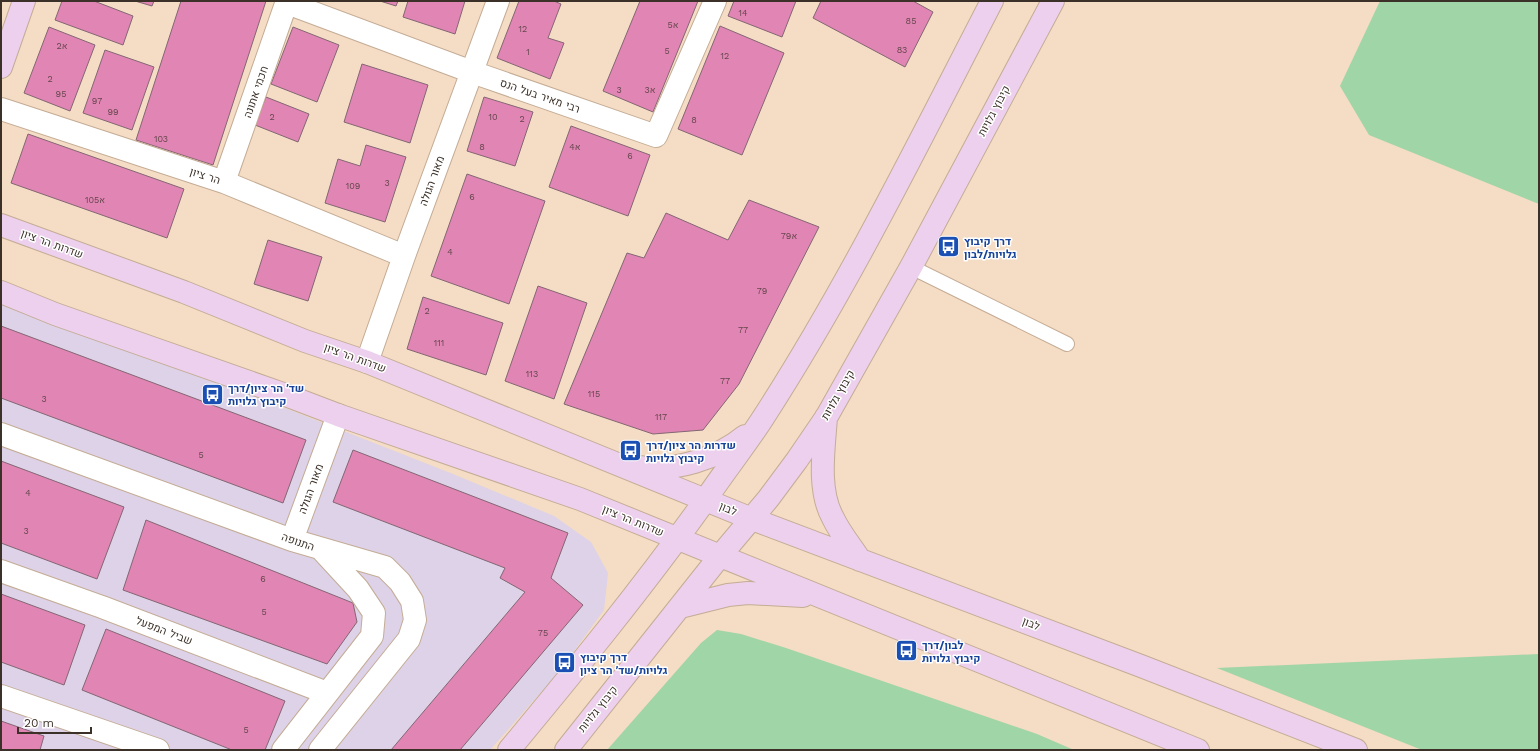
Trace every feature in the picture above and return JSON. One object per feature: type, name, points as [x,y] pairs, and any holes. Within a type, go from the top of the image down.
[{"type":"main road","points":[[1,67],[24,1]]},
{"type":"main road","points":[[510,750],[627,606],[678,539],[762,420],[802,356],[861,253],[992,1]]},
{"type":"main road","name":"קיבוץ גלויות","points":[[566,750],[720,556],[752,519],[797,460],[826,416],[911,267],[1053,1]]},
{"type":"main road","name":"שדרות הר ציון","points":[[1,225],[184,292],[305,341],[367,362],[705,499]]},
{"type":"main road","name":"שדרות הר ציון","points":[[1,292],[55,314],[283,394],[338,415],[580,499],[678,539]]},
{"type":"main road","points":[[826,416],[823,469],[826,496],[832,517],[860,560]]},
{"type":"main road","points":[[623,465],[663,468],[697,461],[726,449],[738,441],[762,420]]},
{"type":"main road","name":"לבון","points":[[705,499],[752,519],[1141,666],[1356,750]]},
{"type":"main road","points":[[678,539],[1198,750]]},
{"type":"main road","points":[[680,607],[728,594],[748,593],[801,596],[828,600]]},
{"type":"street","name":"מאור הגולה","points":[[367,362],[404,256],[498,1]]},
{"type":"street","name":"רבי מאיר בעל הנס","points":[[287,2],[472,72],[656,136],[715,1]]},
{"type":"street","name":"חכמי אתונה","points":[[224,182],[287,2]]},
{"type":"street","name":"הר ציון","points":[[1,108],[224,182],[404,256]]},
{"type":"street","name":"מאור הגולה","points":[[292,540],[338,415]]},
{"type":"street","name":"התנופה","points":[[1,434],[292,540],[322,550],[385,567],[400,582],[412,601],[415,620],[409,639],[320,750]]},
{"type":"street","points":[[283,750],[372,636],[374,613],[358,589],[322,550]]},
{"type":"street","name":"שביל המפעל","points":[[1,571],[102,607],[327,693]]},
{"type":"street","points":[[1,696],[158,750]]},
{"type":"lane","points":[[911,267],[1066,344]]},
{"type":"shaded area","points":[[1,296],[453,474],[554,516],[591,542],[608,573],[604,610],[559,672],[490,750],[1,750]]},
{"type":"green space","points":[[1380,1],[1539,1],[1539,204],[1369,135],[1340,86]]},
{"type":"green space","points":[[717,630],[741,634],[786,648],[1037,734],[1074,750],[607,750],[701,643]]},
{"type":"green space","points":[[1539,654],[1539,750],[1422,750],[1217,668]]},
{"type":"building","points":[[62,1],[94,1],[133,16],[123,45],[55,20]]},
{"type":"building","points":[[135,1],[154,1],[152,6]]},
{"type":"building","points":[[181,1],[266,1],[213,165],[136,140]]},
{"type":"building","points":[[380,1],[398,1],[396,6]]},
{"type":"building","points":[[408,1],[465,1],[455,34],[403,17]]},
{"type":"building","points":[[519,1],[554,1],[561,4],[548,38],[564,43],[550,79],[497,58]]},
{"type":"building","points":[[640,1],[698,1],[653,112],[603,91]]},
{"type":"building","points":[[734,1],[796,1],[782,37],[728,16]]},
{"type":"building","points":[[821,1],[913,1],[933,12],[905,67],[813,18]]},
{"type":"building","points":[[720,26],[784,53],[742,155],[678,129]]},
{"type":"building","points":[[49,27],[95,45],[70,111],[24,93]]},
{"type":"building","points":[[293,27],[339,45],[317,102],[271,84]]},
{"type":"building","points":[[105,50],[154,67],[132,130],[83,113]]},
{"type":"building","points":[[362,64],[428,85],[410,143],[344,122]]},
{"type":"building","points":[[266,97],[309,114],[298,142],[255,125]]},
{"type":"building","points":[[484,97],[533,112],[515,166],[467,151]]},
{"type":"building","points":[[571,126],[650,155],[628,216],[549,187]]},
{"type":"building","points":[[28,134],[184,189],[167,238],[11,183]]},
{"type":"building","points":[[366,145],[406,157],[385,222],[325,203],[338,159],[360,166]]},
{"type":"building","points":[[467,174],[545,201],[509,304],[431,276]]},
{"type":"building","points":[[749,200],[819,227],[739,384],[703,430],[653,434],[564,404],[627,253],[644,258],[666,213],[728,240]]},
{"type":"building","points":[[268,240],[322,257],[308,301],[254,284]]},
{"type":"building","points":[[538,286],[587,303],[554,399],[505,381]]},
{"type":"building","points":[[423,297],[503,323],[486,375],[407,349]]},
{"type":"building","points":[[1,326],[306,440],[283,503],[1,398]]},
{"type":"building","points":[[353,450],[568,533],[551,578],[583,605],[460,750],[391,750],[525,592],[500,578],[505,568],[333,502]]},
{"type":"building","points":[[1,461],[124,507],[97,579],[1,543]]},
{"type":"building","points":[[146,520],[353,603],[357,622],[327,664],[123,590]]},
{"type":"building","points":[[1,594],[85,625],[64,685],[1,662]]},
{"type":"building","points":[[106,629],[285,701],[265,750],[232,750],[82,690]]},
{"type":"building","points":[[1,721],[44,736],[40,750],[1,750]]},
{"type":"place","name":"דרך קיבוץ גלויות/לבון","points":[[948,247]]},
{"type":"place","name":"שד׳ הר ציון/דרך קיבוץ גלויות","points":[[212,394]]},
{"type":"place","name":"שדרות הר ציון/דרך קיבוץ גלויות","points":[[631,451]]},
{"type":"place","name":"לבון/דרך קיבוץ גלויות","points":[[907,651]]},
{"type":"place","name":"דרך קיבוץ גלויות/שד׳ הר ציון","points":[[565,663]]}]
